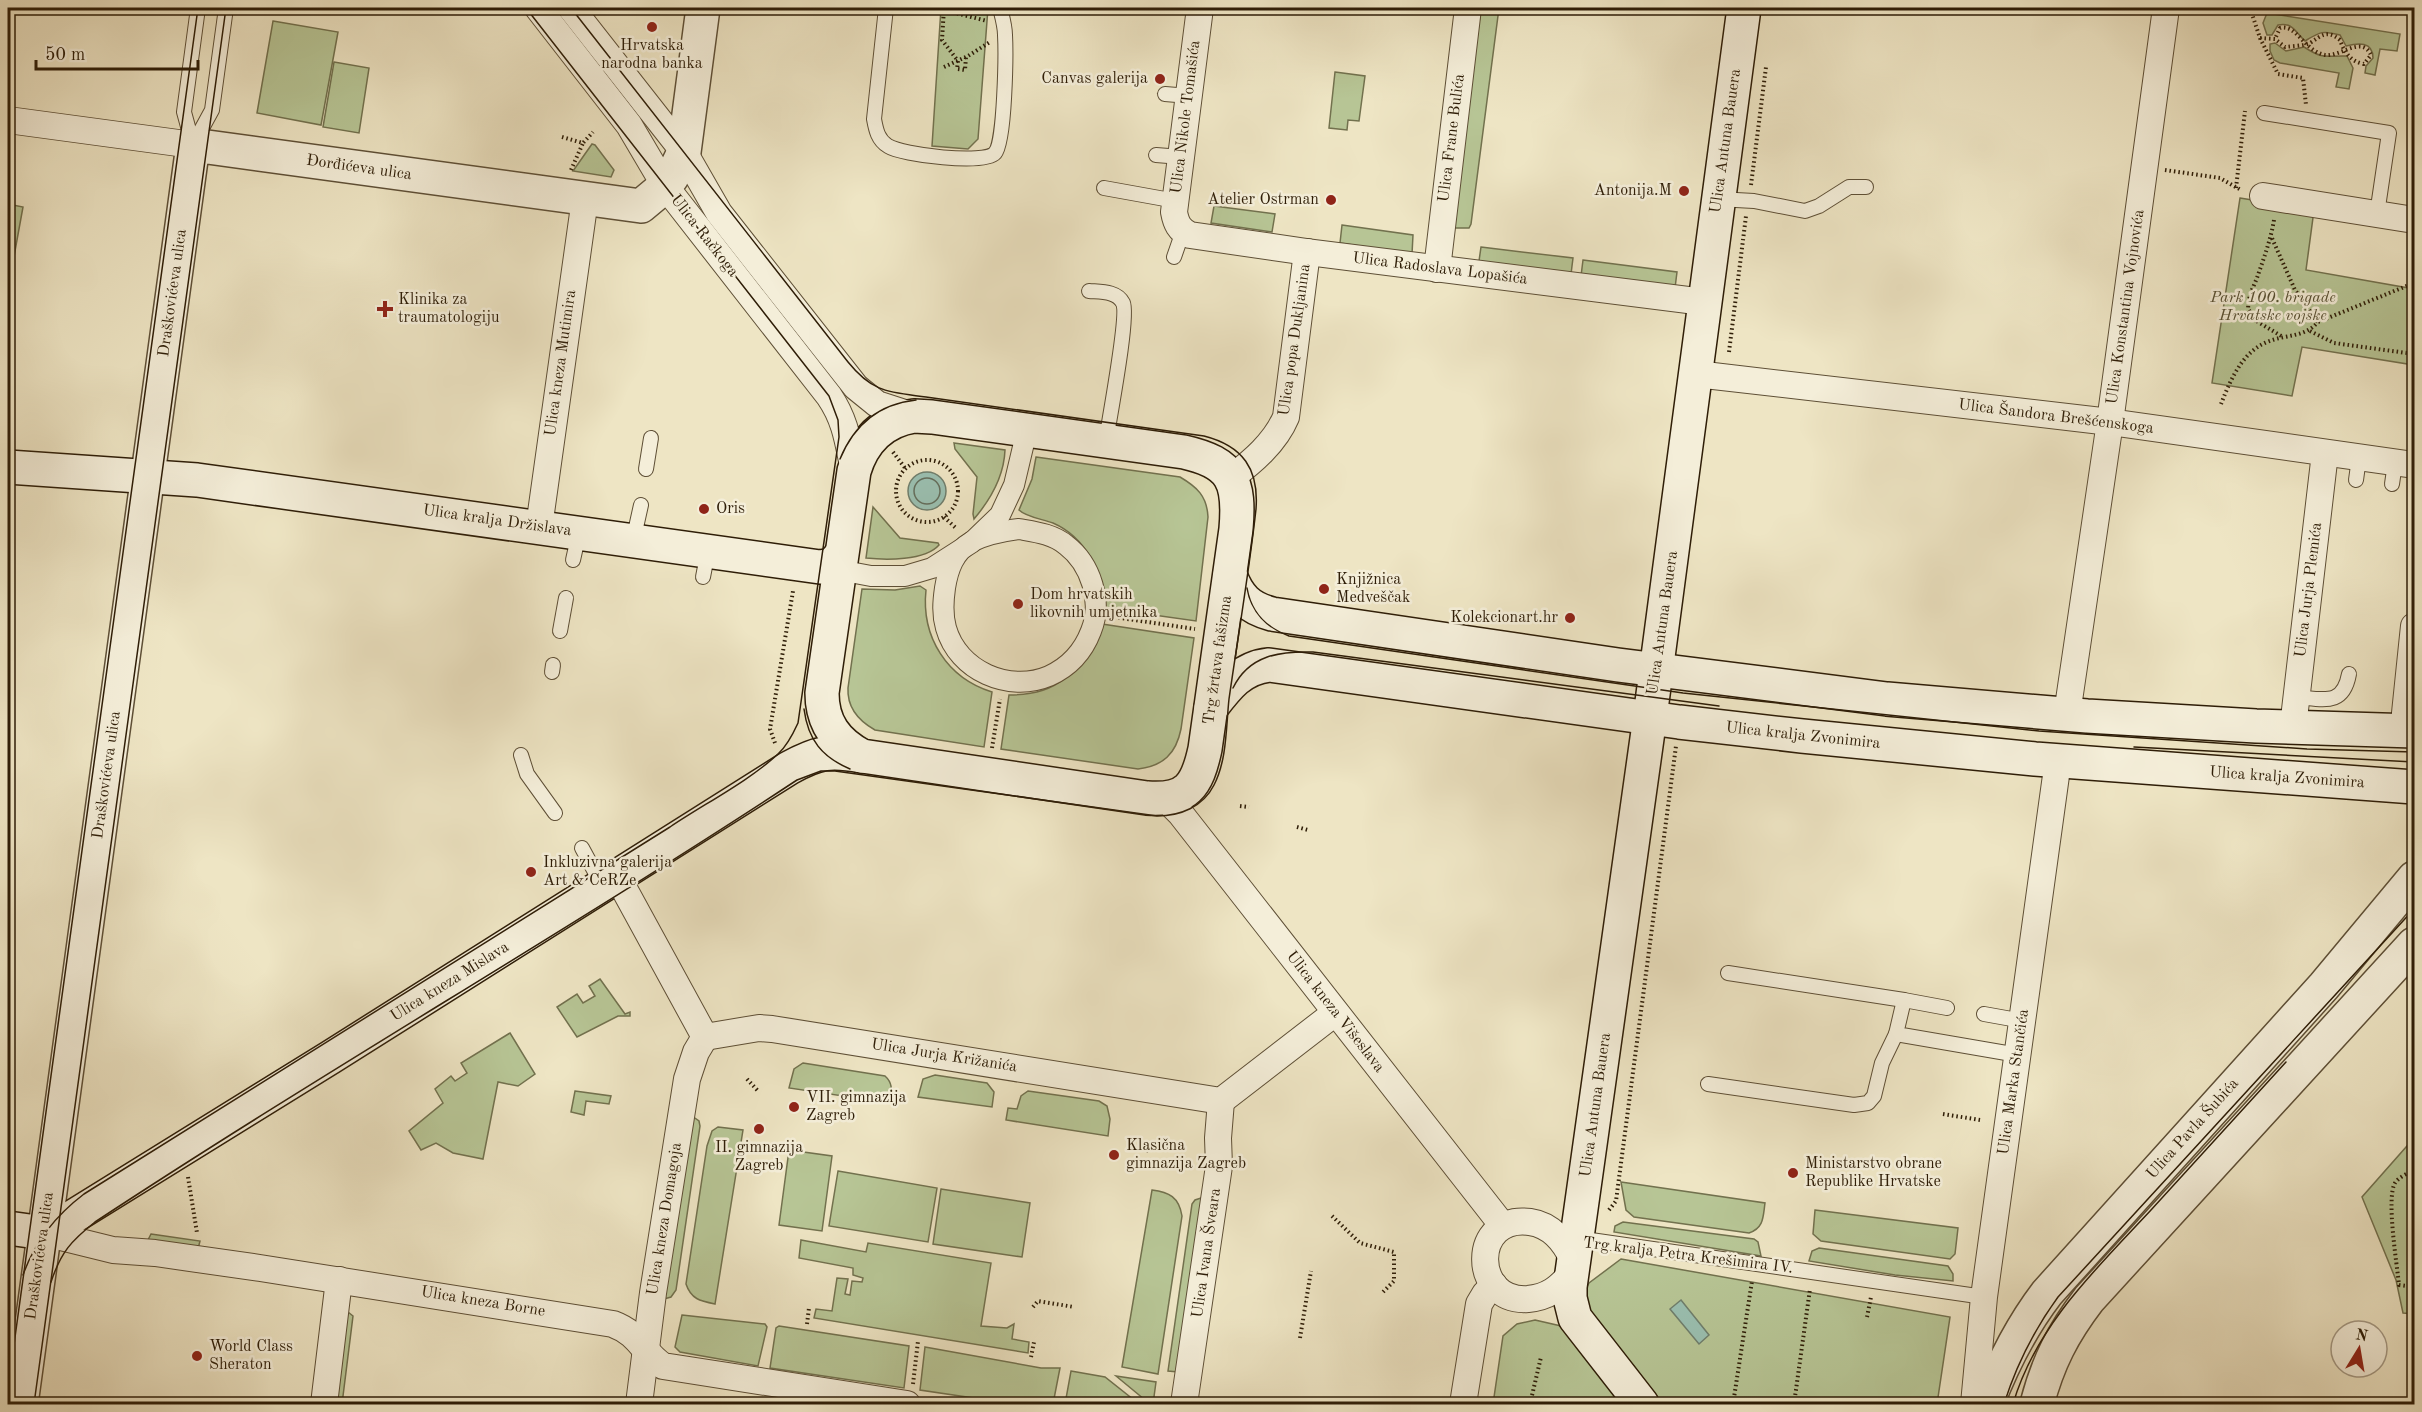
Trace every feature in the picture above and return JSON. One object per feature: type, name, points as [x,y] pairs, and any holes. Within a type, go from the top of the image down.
[{"type":"main road","name":"Đorđićeva ulica","points":[[193,145],[577,188],[638,206],[646,204],[672,177],[684,152],[703,8]]},
{"type":"main road","name":"Ulica Antuna Bauera","points":[[1574,1258],[1650,717],[1704,302],[1733,200],[1744,8]]},
{"type":"main road","name":"Draškovićeva ulica","points":[[21,1404],[193,145]]},
{"type":"main road","points":[[1166,799],[1122,795],[862,756],[851,750],[836,736],[824,716],[822,705],[854,471],[857,459],[869,439],[895,421],[914,416],[1106,441],[1199,456],[1212,461],[1231,478]]},
{"type":"main road","name":"Ulica kralja Držislava","points":[[8,467],[209,482],[539,527],[576,547],[633,541],[705,564],[820,567],[840,562]]},
{"type":"main road","name":"Trg žrtava fašizma","points":[[1166,799],[1179,796],[1198,774],[1205,749],[1230,576],[1237,510],[1237,495],[1231,478]]},
{"type":"main road","points":[[1230,576],[1237,592],[1244,600],[1272,614],[1656,670],[1887,699],[2067,714],[2295,712],[2411,731]]},
{"type":"main road","name":"Ulica kralja Zvonimira","points":[[1211,708],[1232,682],[1242,674],[1259,666],[1269,665],[1803,736],[2058,760],[2414,787]]},
{"type":"main road","name":"Ulica kneza Mislava","points":[[44,1233],[87,1209],[331,1058],[801,761],[830,752],[862,756]]},
{"type":"main road","name":"Ulica Pavla Šubića","points":[[1984,1401],[2022,1329],[2047,1293],[2324,986],[2415,878]]},
{"type":"main road","points":[[1984,1401],[2036,1404],[2055,1350],[2070,1324],[2089,1299],[2415,944]]},
{"type":"main road","points":[[8,1228],[44,1233]]},
{"type":"main road","name":"Trg kralja Petra Krešimira IV.","points":[[1574,1258],[1570,1298],[1575,1318],[1642,1404]]},
{"type":"street","name":"Ulica Račkoga","points":[[538,8],[629,125],[665,186],[839,410],[846,429],[854,471]]},
{"type":"street","name":"Ulica Račkoga","points":[[571,8],[684,152],[719,213],[862,393],[877,404],[914,416]]},
{"type":"street","name":"Ulica Nikole Tomašića","points":[[1180,229],[1174,212],[1176,201],[1169,156],[1177,95],[1200,8]]},
{"type":"street","name":"Ulica Frane Bulića","points":[[1437,269],[1468,8]]},
{"type":"street","name":"Ulica Konstantina Vojnovića","points":[[2067,714],[2110,422],[2166,8]]},
{"type":"street","name":"Đorđićeva ulica","points":[[8,120],[193,145]]},
{"type":"street","name":"Ulica kneza Mutimira","points":[[539,527],[575,263],[577,188]]},
{"type":"street","points":[[2266,206],[2377,214],[2415,220]]},
{"type":"street","name":"Ulica Radoslava Lopašića","points":[[1180,229],[1190,235],[1307,252],[1704,302]]},
{"type":"street","name":"Ulica popa Dukljanina","points":[[1231,478],[1271,442],[1286,417],[1307,252]]},
{"type":"street","name":"Ulica Šandora Brešćenskoga","points":[[1696,374],[2110,422],[2325,453],[2358,469],[2400,471]]},
{"type":"street","points":[[840,562],[871,576],[904,576],[932,568],[970,543],[995,533],[1019,529],[1044,533],[1066,545],[1083,563],[1093,585],[1096,610],[1089,637],[1073,661],[1058,672],[1040,680],[1017,682],[994,678],[974,668],[957,651],[946,630],[942,606],[949,566],[970,543],[1000,515],[1014,485],[1027,430]]},
{"type":"street","name":"Ulica Jurja Plemića","points":[[2295,712],[2325,453]]},
{"type":"street","points":[[2411,731],[2405,713],[2415,626]]},
{"type":"street","name":"Ulica Marka Stančića","points":[[1984,1401],[1984,1297],[2058,760]]},
{"type":"street","name":"Ulica kneza Višeslava","points":[[1166,799],[1180,813],[1503,1226]]},
{"type":"street","points":[[610,881],[705,1037]]},
{"type":"street","points":[[1221,1101],[1335,1012]]},
{"type":"street","name":"Ulica Jurja Križanića","points":[[705,1037],[759,1028],[772,1029],[1221,1101]]},
{"type":"street","name":"Ulica kneza Domagoja","points":[[639,1404],[687,1079],[696,1052],[705,1037]]},
{"type":"street","name":"Ulica Ivana Šveara","points":[[1184,1404],[1219,1166],[1218,1138],[1221,1101]]},
{"type":"street","points":[[1520,1299],[1542,1297],[1552,1293],[1574,1258],[1563,1242],[1539,1223],[1521,1221],[1503,1226],[1492,1236],[1485,1255],[1487,1272],[1494,1285],[1502,1293],[1520,1299],[1550,1306],[1575,1318]]},
{"type":"street","name":"Ulica kneza Borne","points":[[44,1233],[92,1246],[339,1280],[613,1324],[626,1329],[663,1366],[847,1400],[910,1395]]},
{"type":"street","points":[[324,1404],[339,1280]]},
{"type":"street","points":[[1463,1404],[1479,1304],[1494,1285]]},
{"type":"lane","name":"Draškovićeva ulica","points":[[193,145],[184,111],[198,8]]},
{"type":"lane","name":"Draškovićeva ulica","points":[[193,145],[212,110],[226,8]]},
{"type":"lane","points":[[886,8],[874,119],[878,136],[888,146],[901,151],[964,159],[984,159],[994,155],[998,149],[1002,125],[1005,43],[1000,8]]},
{"type":"lane","points":[[2264,113],[2389,133],[2377,214]]},
{"type":"lane","points":[[1733,200],[1805,211],[1819,206],[1849,187],[1866,186]]},
{"type":"lane","points":[[1104,188],[1176,201]]},
{"type":"lane","points":[[1174,257],[1180,229]]},
{"type":"lane","points":[[1089,291],[1112,293],[1124,305],[1121,342],[1106,441]]},
{"type":"lane","points":[[646,469],[651,438]]},
{"type":"lane","points":[[633,541],[641,505]]},
{"type":"lane","points":[[560,631],[566,598]]},
{"type":"lane","points":[[2295,712],[2343,693],[2349,674]]},
{"type":"lane","points":[[520,755],[527,774],[555,813]]},
{"type":"lane","points":[[582,848],[610,881]]},
{"type":"lane","points":[[1728,973],[1904,999],[1947,1008]]},
{"type":"lane","points":[[1708,1084],[1854,1105],[1868,1103],[1874,1096],[1884,1057],[1896,1034],[1904,999]]},
{"type":"lane","points":[[1984,1014],[2023,1021]]},
{"type":"lane","points":[[1896,1034],[2018,1055]]},
{"type":"lane","name":"Trg kralja Petra Krešimira IV.","points":[[1574,1258],[1984,1297]]},
{"type":"path","points":[[2250,8],[2260,38],[2278,74],[2303,78],[2306,105]]},
{"type":"path","points":[[966,57],[965,70],[957,69],[958,61],[942,40],[944,9],[1003,23]]},
{"type":"path","points":[[2260,38],[2275,39],[2285,47],[2305,44],[2316,36],[2330,35],[2340,40],[2345,51],[2357,63],[2364,64],[2371,55],[2368,49],[2362,46],[2356,46],[2345,51],[2338,55],[2319,54],[2305,44],[2291,28],[2286,27],[2280,28],[2275,39]]},
{"type":"path","points":[[944,67],[966,57],[987,42],[1005,43]]},
{"type":"path","points":[[1729,352],[1733,200],[1766,64]]},
{"type":"path","points":[[2236,188],[2245,111],[2264,113]]},
{"type":"path","points":[[577,188],[583,143],[593,132]]},
{"type":"path","points":[[562,137],[583,143]]},
{"type":"path","points":[[2164,170],[2220,178],[2266,206],[2274,219],[2258,275],[2248,294],[2248,309],[2258,322],[2284,337]]},
{"type":"path","points":[[2271,236],[2295,290],[2318,322]]},
{"type":"path","points":[[2221,404],[2242,362],[2265,342],[2310,331],[2318,322],[2415,283]]},
{"type":"path","points":[[2310,331],[2334,343],[2415,354]]},
{"type":"path","points":[[897,458],[905,468]]},
{"type":"path","points":[[924,459],[944,464],[957,480],[958,491],[952,510],[944,517],[935,521],[914,520],[899,506],[896,486],[905,468],[914,462],[924,459]]},
{"type":"path","points":[[944,517],[954,525]]},
{"type":"path","points":[[775,743],[770,729],[794,582]]},
{"type":"path","points":[[1105,615],[1203,630]]},
{"type":"path","points":[[992,752],[1001,695]]},
{"type":"path","points":[[1609,1211],[1616,1201],[1677,743]]},
{"type":"path","points":[[1240,806],[1249,807]]},
{"type":"path","points":[[1297,827],[1308,830]]},
{"type":"path","points":[[747,1079],[759,1092]]},
{"type":"path","points":[[1943,1114],[1980,1120]]},
{"type":"path","points":[[1146,1151],[1162,1142]]},
{"type":"path","points":[[2415,1170],[2397,1180],[2393,1188],[2391,1203],[2398,1285],[2415,1287]]},
{"type":"path","points":[[189,1177],[197,1233]]},
{"type":"path","points":[[1332,1216],[1360,1243],[1394,1252],[1394,1281],[1382,1293]]},
{"type":"path","points":[[1300,1338],[1311,1271]]},
{"type":"path","points":[[1733,1404],[1753,1277]]},
{"type":"path","points":[[1794,1404],[1810,1285]]},
{"type":"path","points":[[1868,1317],[1872,1293]]},
{"type":"path","points":[[1034,1308],[1038,1301],[1074,1307]]},
{"type":"path","points":[[807,1324],[809,1308]]},
{"type":"path","points":[[910,1395],[918,1341]]},
{"type":"path","points":[[1031,1357],[1034,1342]]},
{"type":"path","points":[[1530,1404],[1541,1357]]},
{"type":"green space","points":[[941,8],[988,8],[978,139],[968,149],[932,146]]},
{"type":"green space","points":[[1481,8],[1499,8],[1471,224],[1469,228],[1452,228]]},
{"type":"green space","points":[[2267,13],[2400,34],[2397,51],[2380,49],[2375,75],[2365,73],[2366,66],[2373,58],[2368,46],[2360,44],[2346,46],[2340,35],[2325,32],[2305,41],[2293,28],[2283,24],[2278,25],[2272,35],[2267,35],[2263,23]]},
{"type":"green space","points":[[273,21],[338,32],[321,125],[257,113]]},
{"type":"green space","points":[[2275,43],[2286,51],[2304,47],[2321,56],[2347,56],[2353,68],[2349,89],[2336,87],[2339,73],[2274,60],[2270,44]]},
{"type":"green space","points":[[334,62],[369,68],[359,133],[323,127]]},
{"type":"green space","points":[[1335,72],[1365,76],[1359,121],[1348,120],[1347,130],[1329,128]]},
{"type":"green space","points":[[592,144],[614,170],[611,177],[573,171]]},
{"type":"green space","name":"Park 100. brigade Hrvatske vojske","points":[[2240,198],[2314,210],[2306,270],[2414,289],[2414,365],[2302,347],[2292,396],[2212,383]]},
{"type":"green space","points":[[8,204],[23,207],[11,273],[8,272]]},
{"type":"green space","points":[[1214,206],[1275,214],[1272,232],[1211,223]]},
{"type":"green space","points":[[1342,225],[1413,235],[1412,254],[1340,243]]},
{"type":"green space","points":[[1481,247],[1573,258],[1571,274],[1479,261]]},
{"type":"green space","points":[[1583,260],[1677,272],[1675,288],[1581,276]]},
{"type":"green space","points":[[954,443],[1005,450],[996,487],[974,519],[977,477],[955,449]]},
{"type":"green space","points":[[1036,457],[1180,477],[1200,493],[1206,503],[1208,517],[1196,621],[1104,608],[1097,570],[1075,537],[1053,523],[1019,510],[1032,479]]},
{"type":"green space","points":[[873,507],[900,538],[939,545],[915,557],[866,558]]},
{"type":"green space","points":[[920,586],[926,590],[928,624],[940,653],[962,677],[992,692],[984,747],[875,730],[859,718],[852,707],[848,688],[862,589],[895,590]]},
{"type":"green space","points":[[1102,624],[1194,638],[1181,729],[1172,752],[1155,765],[1138,769],[1001,749],[1009,695],[1028,694],[1057,684],[1067,676],[1085,654]]},
{"type":"green space","points":[[600,979],[625,1014],[630,1012],[630,1016],[618,1016],[577,1037],[557,1007],[577,994],[583,1003],[595,996],[589,986]]},
{"type":"green space","points":[[510,1033],[535,1074],[518,1086],[498,1082],[483,1159],[453,1153],[436,1143],[421,1150],[409,1131],[443,1103],[435,1089],[451,1076],[455,1081],[467,1073],[461,1063]]},
{"type":"green space","points":[[803,1063],[885,1076],[891,1085],[890,1103],[789,1088],[794,1069]]},
{"type":"green space","points":[[935,1075],[987,1083],[994,1092],[992,1107],[918,1097],[923,1079]]},
{"type":"green space","points":[[575,1091],[611,1096],[609,1104],[586,1101],[584,1115],[571,1112]]},
{"type":"green space","points":[[1028,1091],[1099,1101],[1107,1106],[1110,1119],[1108,1136],[1006,1120],[1008,1108],[1017,1109],[1021,1096]]},
{"type":"green space","points":[[692,1116],[699,1121],[700,1126],[676,1290],[671,1297],[664,1299]]},
{"type":"green space","points":[[718,1127],[743,1130],[715,1304],[697,1298],[686,1284],[707,1146],[712,1131]]},
{"type":"green space","points":[[2414,1138],[2414,1314],[2403,1313],[2396,1280],[2362,1197]]},
{"type":"green space","points":[[789,1150],[832,1156],[822,1231],[779,1225]]},
{"type":"green space","points":[[838,1171],[937,1188],[928,1242],[829,1226]]},
{"type":"green space","points":[[1621,1182],[1765,1203],[1763,1217],[1758,1228],[1749,1233],[1634,1217],[1626,1210]]},
{"type":"green space","points":[[941,1189],[1030,1203],[1022,1257],[933,1244]]},
{"type":"green space","points":[[1152,1190],[1163,1192],[1176,1200],[1182,1216],[1158,1374],[1122,1367]]},
{"type":"green space","points":[[1204,1197],[1178,1372],[1168,1371],[1192,1204],[1195,1200]]},
{"type":"green space","points":[[1815,1210],[1958,1228],[1955,1254],[1950,1259],[1821,1241],[1813,1234]]},
{"type":"green space","points":[[1623,1222],[1754,1239],[1758,1242],[1761,1256],[1614,1232],[1615,1226]]},
{"type":"green space","points":[[151,1234],[200,1241],[198,1249],[147,1242]]},
{"type":"green space","points":[[801,1240],[866,1252],[868,1243],[991,1263],[981,1326],[1007,1328],[1014,1324],[1012,1339],[1029,1342],[1028,1353],[814,1318],[816,1309],[832,1311],[837,1278],[848,1279],[845,1294],[850,1295],[852,1281],[862,1282],[863,1278],[853,1275],[853,1268],[799,1258]]},
{"type":"green space","points":[[1819,1248],[1948,1266],[1953,1274],[1953,1281],[1895,1275],[1809,1261],[1812,1251]]},
{"type":"green space","points":[[1621,1259],[1950,1317],[1937,1404],[1662,1404],[1634,1366],[1591,1320],[1585,1301],[1589,1283]]},
{"type":"green space","points":[[348,1312],[353,1316],[342,1404],[330,1404]]},
{"type":"green space","points":[[682,1315],[765,1324],[767,1327],[758,1366],[680,1352],[675,1347]]},
{"type":"green space","points":[[1535,1320],[1561,1326],[1624,1404],[1493,1404],[1503,1336],[1517,1324]]},
{"type":"green space","points":[[779,1326],[909,1346],[904,1388],[770,1368],[776,1328]]},
{"type":"green space","points":[[925,1347],[1041,1368],[1060,1368],[1053,1404],[1014,1404],[920,1390]]},
{"type":"green space","points":[[1071,1371],[1105,1377],[1139,1404],[1065,1404]]},
{"type":"green space","points":[[1116,1376],[1156,1382],[1153,1404],[1150,1404]]},
{"type":"water","points":[[927,472],[940,478],[946,491],[940,504],[927,510],[914,504],[908,491],[914,478]]},
{"type":"water","points":[[1681,1300],[1709,1335],[1699,1344],[1670,1309]]},
{"type":"tram line","points":[[8,1388],[198,8]]},
{"type":"tram line","points":[[34,1404],[226,8]]},
{"type":"tram line","points":[[23,1275],[47,1230],[84,1194],[740,783],[781,751],[798,723],[839,437],[838,420],[829,396],[526,8]]},
{"type":"tram line","points":[[51,1282],[68,1248],[95,1222],[797,780],[821,771],[835,771],[1157,816],[1166,816],[1190,809],[1204,799],[1214,785],[1225,743],[1229,699],[1256,509],[1255,482],[1246,461],[1229,446],[1204,436],[902,394],[882,389],[866,380],[848,362],[571,8]]},
{"type":"tram line","points":[[840,459],[860,426],[869,418],[890,406],[916,400]]},
{"type":"tram line","points":[[1247,588],[1252,604],[1261,618],[1267,624],[1289,636],[1683,693],[2039,731],[2307,749],[2414,752]]},
{"type":"tram line","points":[[1233,688],[1248,668],[1267,657],[1277,654],[1313,652],[1719,706]]},
{"type":"tram line","points":[[804,709],[809,730],[818,746],[832,759],[850,769]]},
{"type":"tram line","points":[[2134,747],[2414,762]]},
{"type":"tram line","points":[[2004,1404],[2026,1349],[2058,1297],[2414,909]]},
{"type":"tram line","points":[[2013,1404],[2023,1375],[2037,1349],[2070,1299],[2286,1062]]},
{"type":"place","name":"Hrvatska narodna banka","points":[[652,27]]},
{"type":"place","name":"Canvas galerija","points":[[1160,79]]},
{"type":"place","name":"Antonija.M","points":[[1684,191]]},
{"type":"place","name":"Atelier Ostrman","points":[[1331,200]]},
{"type":"place","name":"Klinika za traumatologiju","points":[[385,309]]},
{"type":"place","name":"Oris","points":[[704,509]]},
{"type":"place","name":"Knjižnica Medveščak","points":[[1324,589]]},
{"type":"place","name":"Dom hrvatskih likovnih umjetnika","points":[[1018,604]]},
{"type":"place","name":"Kolekcionart.hr","points":[[1570,618]]},
{"type":"place","name":"Inkluzivna galerija Art & CeRZe","points":[[531,872]]},
{"type":"place","name":"VII. gimnazija Zagreb","points":[[794,1107]]},
{"type":"place","name":"II. gimnazija Zagreb","points":[[759,1129]]},
{"type":"place","name":"Klasična gimnazija Zagreb","points":[[1114,1155]]},
{"type":"place","name":"Ministarstvo obrane Republike Hrvatske","points":[[1793,1173]]},
{"type":"place","name":"World Class Sheraton","points":[[197,1356]]}]
